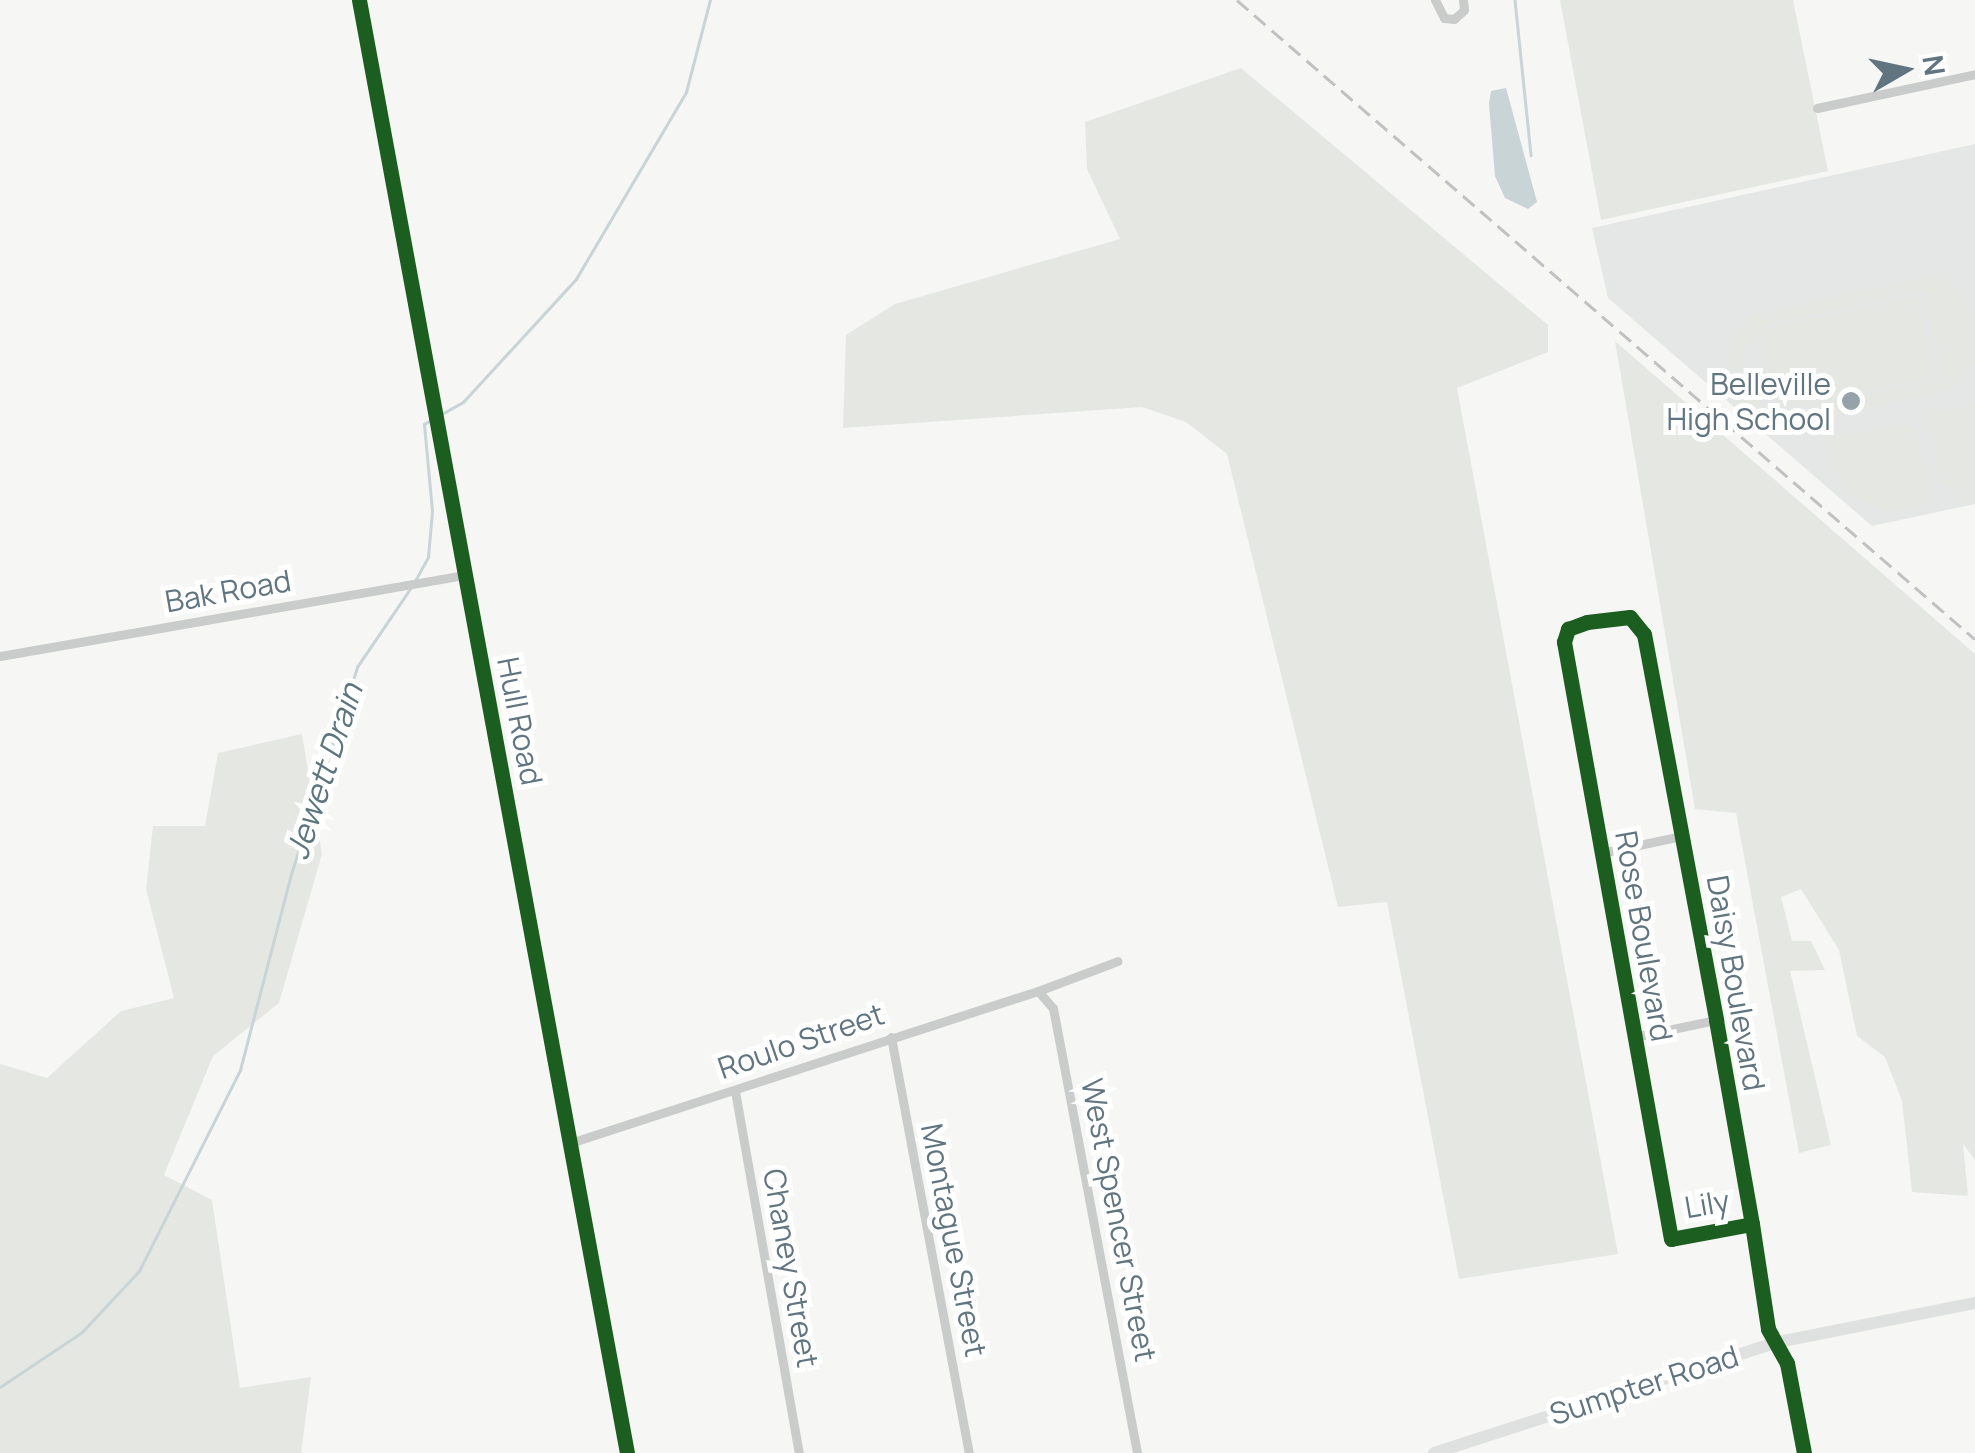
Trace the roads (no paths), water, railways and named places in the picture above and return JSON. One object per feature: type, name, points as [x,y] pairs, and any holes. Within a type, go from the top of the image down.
[{"type":"street","name":"Hull Road","points":[[359,0],[626,1453]]},
{"type":"street","points":[[1435,0],[1444,18],[1454,19],[1464,10],[1463,0]]},
{"type":"street","points":[[1816,108],[1975,74]]},
{"type":"street","name":"Bak Road","points":[[0,656],[465,575]]},
{"type":"street","name":"Daisy Boulevard","points":[[1564,642],[1568,629],[1615,617],[1630,617],[1642,630],[1716,1020],[1768,1329],[1778,1342],[1804,1453]]},
{"type":"street","name":"Rose Boulevard","points":[[1564,642],[1671,1239]]},
{"type":"street","points":[[1601,853],[1682,836]]},
{"type":"street","name":"Roulo Street","points":[[570,1143],[891,1037],[1042,995],[1118,960]]},
{"type":"street","name":"West Spencer Street","points":[[1042,995],[1137,1453]]},
{"type":"street","points":[[1634,1037],[1716,1020]]},
{"type":"street","name":"Montague Street","points":[[891,1037],[969,1453]]},
{"type":"street","name":"Chaney Street","points":[[734,1091],[799,1453]]},
{"type":"street","name":"Lily","points":[[1671,1239],[1752,1224]]},
{"type":"street","name":"Sumpter Road","points":[[1434,1453],[1778,1342],[1975,1303]]},
{"type":"waterway","name":"Jewett Drain","points":[[416,579],[428,557],[432,511],[424,424],[463,402],[576,279],[686,92],[710,0]]},
{"type":"waterway","points":[[1515,0],[1531,155]]},
{"type":"waterway","name":"Jewett Drain","points":[[0,1387],[81,1333],[139,1271],[240,1070],[292,871],[357,667],[412,586]]},
{"type":"railway","points":[[1237,0],[1975,639]]},
{"type":"place","name":"Belleville High School","points":[[1851,401]]}]
